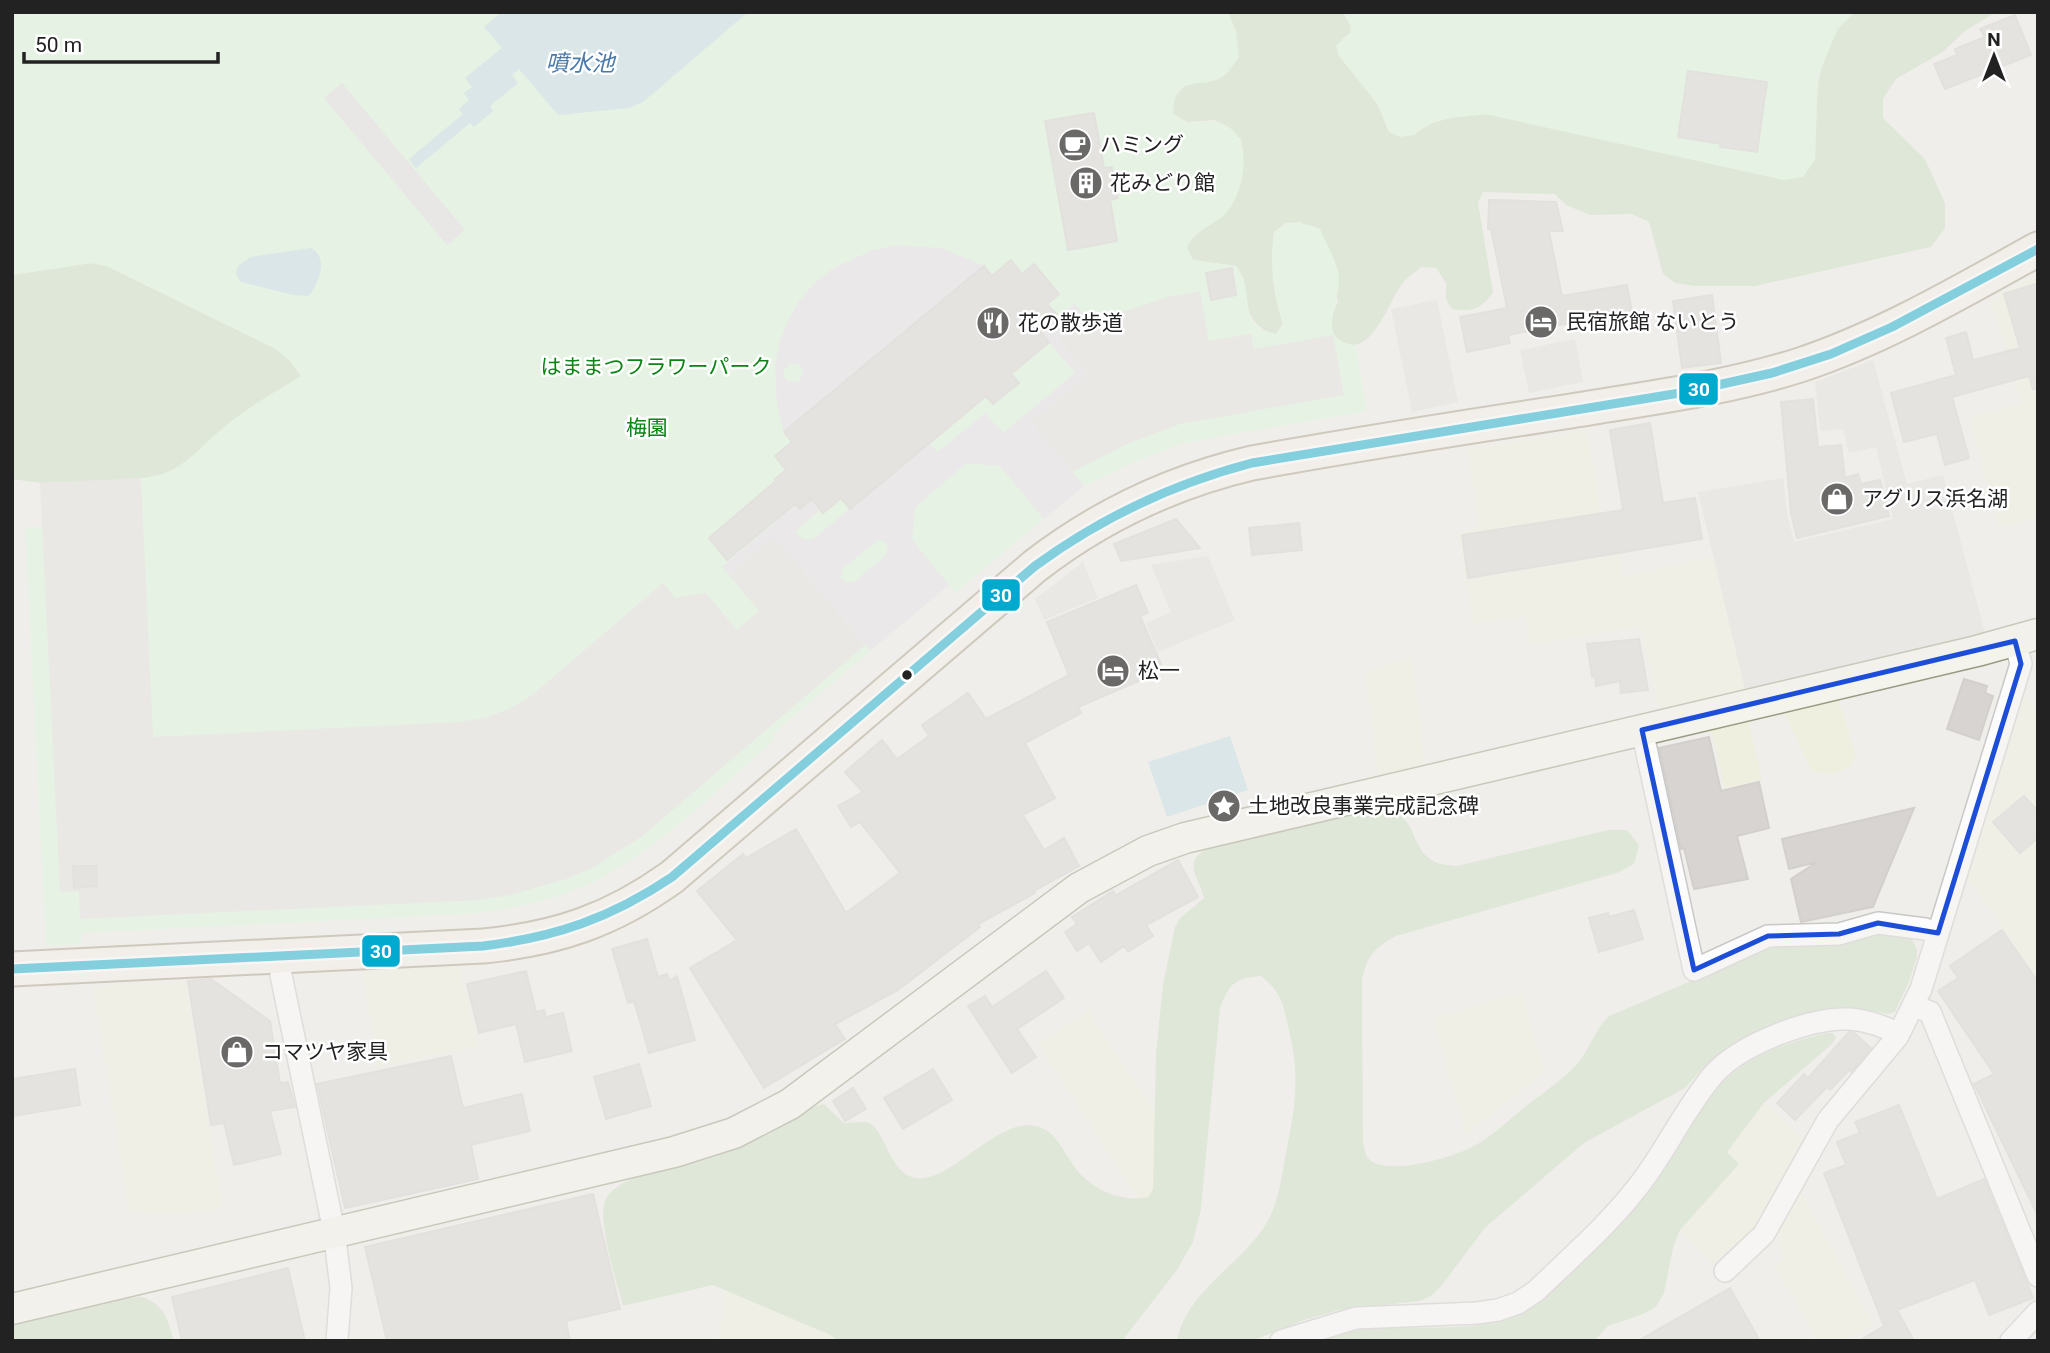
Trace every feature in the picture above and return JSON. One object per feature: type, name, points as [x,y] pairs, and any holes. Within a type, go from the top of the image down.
[{"type":"main road","points":[[12,969],[517,943],[583,926],[644,897],[672,877],[1035,566],[1091,526],[1163,490],[1216,471],[1252,463],[1689,392],[1765,375],[1874,336],[1921,314],[2038,249]]},
{"type":"street","points":[[12,1309],[674,1152],[734,1133],[763,1119],[816,1086],[1079,888],[1149,851],[1185,838],[2026,638],[2021,664],[1914,1006],[1899,1034],[1828,1119],[1764,1234],[1725,1271]]},
{"type":"street","points":[[1642,730],[1694,970],[1768,936],[1839,934],[1878,923],[1938,933]]},
{"type":"street","points":[[281,956],[281,975],[334,1231],[341,1288],[337,1341]]},
{"type":"street","points":[[1914,1006],[1930,1012],[2038,1276]]},
{"type":"street","points":[[1281,1341],[1356,1318],[1477,1313],[1518,1303],[1536,1291],[1637,1189],[1697,1096],[1716,1072],[1741,1052],[1775,1036],[1828,1020],[1865,1021],[1899,1034]]},
{"type":"street","points":[[2011,1341],[2038,1312]]},
{"type":"highlighted area","points":[[2015,641],[2021,664],[1938,933],[1878,923],[1839,934],[1768,936],[1694,970],[1642,730]]},
{"type":"green space","name":"はままつフラワーパーク","points":[[12,12],[1228,12],[1236,32],[1239,57],[1227,73],[1217,80],[1185,86],[1179,91],[1173,113],[1187,122],[1218,122],[1230,128],[1242,147],[1243,172],[1230,208],[1198,233],[1187,248],[1193,260],[1236,266],[1243,279],[1253,321],[1265,331],[1276,334],[1283,324],[1273,279],[1274,232],[1296,223],[1320,229],[1338,271],[1339,282],[1332,327],[1342,342],[1355,345],[1367,411],[1184,443],[1084,486],[956,592],[949,585],[774,733],[769,745],[676,827],[598,880],[570,892],[481,913],[82,933],[81,942],[78,944],[46,946],[25,528],[43,527],[40,483],[120,480],[165,473],[189,458],[243,413],[301,376],[290,361],[276,349],[107,266],[91,263],[12,275]]},
{"type":"green space","points":[[1228,12],[1343,12],[1351,26],[1350,33],[1342,39],[1360,81],[1378,105],[1389,132],[1414,135],[1440,120],[1486,114],[1784,180],[1815,160],[1817,101],[1823,60],[1840,26],[1855,12],[2011,12],[1993,14],[1965,31],[1943,52],[1896,79],[1883,99],[1883,118],[1925,159],[1945,203],[1945,228],[1931,247],[1755,286],[1695,286],[1675,283],[1663,274],[1649,222],[1632,214],[1590,215],[1566,205],[1555,194],[1483,192],[1478,202],[1493,293],[1489,298],[1470,310],[1452,309],[1446,299],[1446,283],[1436,268],[1422,267],[1405,280],[1382,320],[1368,338],[1350,345],[1340,341],[1333,333],[1331,321],[1338,301],[1301,222],[1286,223],[1274,232],[1273,279],[1283,324],[1276,334],[1266,331],[1252,317],[1236,266],[1193,260],[1187,248],[1192,239],[1225,207],[1238,189],[1241,179],[1241,139],[1215,120],[1187,122],[1173,114],[1174,98],[1184,86],[1202,82],[1236,32]]},
{"type":"green space","points":[[1343,12],[1855,12],[1837,30],[1818,77],[1815,160],[1803,177],[1784,180],[1486,114],[1428,124],[1414,135],[1400,137],[1389,132],[1378,105],[1339,56],[1336,46],[1350,33],[1351,26]]},
{"type":"green space","points":[[91,263],[107,266],[276,349],[290,361],[301,376],[327,474],[40,483],[12,479],[12,275]]},
{"type":"green space","points":[[2038,274],[2038,517],[1998,528],[1969,417],[2021,403],[1990,301]]},
{"type":"green space","points":[[1587,430],[1603,525],[1614,523],[1623,576],[1713,556],[1745,690],[1659,710],[1640,627],[1530,645],[1525,616],[1473,624],[1458,533],[1479,529],[1467,449]]},
{"type":"green space","points":[[1412,657],[1425,765],[1378,776],[1365,672]]},
{"type":"green space","points":[[2022,694],[2038,707],[2038,980],[1966,876]]},
{"type":"green space","points":[[1838,699],[1856,755],[1851,766],[1834,774],[1812,772],[1784,712]]},
{"type":"green space","points":[[1748,721],[1762,779],[1725,788],[1711,730]]},
{"type":"green space","points":[[1371,809],[1399,815],[1406,821],[1426,855],[1435,862],[1446,865],[1457,866],[1608,830],[1627,830],[1639,845],[1634,864],[1617,873],[1396,936],[1373,954],[1366,965],[1362,980],[1363,1142],[1367,1157],[1375,1163],[1387,1166],[1417,1164],[1448,1157],[1478,1144],[1571,1071],[1609,1016],[1763,947],[1879,933],[1902,935],[1912,940],[1917,949],[1917,958],[1895,1012],[1889,1014],[1847,1007],[1826,1009],[1771,1025],[1735,1042],[1708,1063],[1685,1088],[1584,1143],[1485,1228],[1442,1285],[1432,1295],[1420,1301],[1339,1310],[1301,1321],[1252,1341],[1177,1341],[1182,1323],[1191,1307],[1255,1239],[1266,1224],[1279,1192],[1294,1107],[1294,1061],[1282,1004],[1277,992],[1261,976],[1234,983],[1220,1008],[1201,1209],[1193,1242],[1177,1270],[1122,1341],[839,1341],[713,1285],[623,1306],[604,1223],[605,1201],[612,1191],[622,1183],[650,1172],[707,1159],[740,1147],[772,1132],[810,1108],[824,1104],[844,1123],[866,1122],[873,1126],[896,1163],[903,1172],[912,1177],[924,1178],[938,1174],[999,1135],[1029,1125],[1044,1129],[1053,1136],[1074,1166],[1097,1187],[1127,1198],[1148,1197],[1153,1189],[1156,1053],[1163,984],[1175,927],[1180,918],[1204,898],[1194,869],[1196,857],[1220,845]]},
{"type":"green space","points":[[459,965],[478,1046],[378,1067],[362,969]]},
{"type":"green space","points":[[185,982],[222,1208],[181,1214],[129,1211],[92,986]]},
{"type":"green space","points":[[1521,992],[1545,1072],[1466,1135],[1432,1018]]},
{"type":"green space","points":[[1088,1010],[1155,1112],[1153,1189],[1148,1197],[1138,1199],[1037,1044]]},
{"type":"green space","points":[[1833,1033],[1836,1038],[1832,1044],[1764,1103],[1727,1152],[1739,1164],[1680,1230],[1673,1248],[1664,1293],[1656,1307],[1608,1326],[1594,1341],[1317,1341],[1362,1330],[1492,1323],[1526,1311],[1560,1284],[1636,1206],[1666,1167],[1708,1098],[1726,1079],[1748,1062],[1773,1050]]},
{"type":"green space","points":[[1764,1103],[1806,1141],[1765,1219],[1716,1268],[1680,1230],[1739,1164],[1727,1153]]},
{"type":"green space","points":[[1799,1188],[1873,1325],[1846,1341],[1817,1341],[1774,1266],[1784,1260],[1776,1230]]},
{"type":"green space","points":[[724,1290],[828,1334],[839,1341],[719,1341]]},
{"type":"green space","points":[[143,1297],[161,1309],[174,1341],[12,1341],[12,1325],[123,1298]]},
{"type":"shaded area","points":[[896,245],[941,248],[984,266],[784,432],[777,406],[775,364],[788,321],[799,301],[814,284],[832,269],[873,250]],"holes":[[[790,363],[800,365],[803,370],[799,381],[788,382],[783,372]]]},
{"type":"shaded area","points":[[1200,291],[1209,341],[1251,334],[1254,349],[1333,335],[1344,395],[1180,424],[1129,443],[1072,472],[1031,422],[1088,375],[1058,339],[1122,312],[1168,297]]},
{"type":"shaded area","points":[[1437,300],[1458,402],[1412,412],[1391,309]]},
{"type":"shaded area","points":[[1075,304],[1093,324],[1058,340],[1088,375],[1031,422],[1084,486],[1044,519],[1000,466],[967,463],[915,507],[912,540],[949,585],[870,651],[774,537],[728,574],[722,567],[796,505],[800,509],[811,500],[820,510],[795,531],[803,539],[812,540],[929,443],[938,452],[985,413],[1003,433],[1075,373],[1041,333]],"holes":[[[878,540],[884,541],[888,546],[886,555],[854,582],[845,582],[841,577],[843,568]]]},
{"type":"shaded area","points":[[1575,339],[1583,382],[1529,393],[1520,350]]},
{"type":"shaded area","points":[[1873,360],[1907,484],[1943,475],[1985,633],[1745,690],[1698,492],[1783,478],[1787,514],[1794,542],[1893,519],[1876,447],[1849,453],[1843,429],[1820,431],[1815,382]]},
{"type":"shaded area","points":[[141,478],[153,737],[459,722],[485,718],[509,709],[531,696],[663,583],[675,598],[706,593],[737,630],[759,611],[728,574],[774,536],[865,645],[641,837],[592,868],[566,879],[510,895],[479,900],[80,919],[79,891],[60,892],[40,483]]},
{"type":"shaded area","points":[[1208,556],[1235,620],[1158,652],[1146,623],[1171,612],[1151,565]]},
{"type":"shaded area","points":[[1083,562],[1098,598],[1044,620],[1035,599]]},
{"type":"water","name":"噴水池","points":[[502,12],[748,12],[643,102],[629,108],[558,115],[519,69],[512,75],[518,83],[490,106],[493,111],[474,127],[470,123],[416,168],[409,159],[463,114],[459,109],[469,100],[464,93],[472,87],[465,78],[502,48],[484,27]]},
{"type":"water","points":[[311,248],[320,258],[321,271],[309,296],[241,282],[236,274],[238,266],[251,257]]},
{"type":"water","points":[[1230,736],[1248,790],[1167,817],[1148,762]]},
{"type":"pier","points":[[342,83],[465,230],[447,245],[324,98]]},
{"type":"building","points":[[2015,15],[2031,55],[1945,89],[1934,64],[1957,55],[1955,49],[1985,37],[1980,29]]},
{"type":"building","points":[[1688,71],[1767,82],[1757,152],[1678,137]]},
{"type":"building","name":"花みどり館","points":[[1094,113],[1104,168],[1112,167],[1118,198],[1110,200],[1117,241],[1068,250],[1045,121]]},
{"type":"building","points":[[1489,200],[1556,202],[1563,231],[1549,231],[1562,296],[1627,285],[1633,318],[1586,326],[1585,320],[1508,335],[1510,343],[1467,352],[1460,317],[1507,308],[1491,229],[1488,229]]},
{"type":"building","points":[[1011,260],[1022,274],[1034,264],[1059,294],[1047,304],[1059,317],[1041,332],[1049,342],[1011,374],[1019,383],[993,404],[986,396],[850,509],[841,498],[823,513],[812,499],[800,509],[795,504],[727,560],[709,538],[786,470],[775,456],[792,442],[784,432],[984,266],[992,276]]},
{"type":"building","points":[[1232,268],[1236,295],[1211,300],[1206,273]]},
{"type":"building","points":[[2038,283],[2038,388],[2033,389],[2029,376],[1952,397],[1969,458],[1945,465],[1937,434],[1904,442],[1891,393],[1956,375],[1946,338],[1966,332],[1973,360],[2020,348],[2004,294]]},
{"type":"building","points":[[1712,295],[1721,363],[1682,368],[1673,301]]},
{"type":"building","name":"アグリス浜名湖","points":[[1813,399],[1818,447],[1841,445],[1845,478],[1858,474],[1861,484],[1880,480],[1889,516],[1797,538],[1791,513],[1781,402]]},
{"type":"building","points":[[1650,423],[1663,503],[1695,498],[1702,539],[1468,578],[1462,535],[1623,510],[1610,430]]},
{"type":"building","points":[[1176,519],[1200,548],[1121,561],[1114,544]]},
{"type":"building","points":[[1299,523],[1302,550],[1252,555],[1249,528]]},
{"type":"building","points":[[1136,585],[1148,613],[1140,616],[1161,664],[1145,671],[1148,677],[1078,707],[1081,713],[1025,743],[1055,798],[1023,815],[1044,850],[1064,838],[1079,866],[978,924],[980,927],[898,990],[835,1024],[845,1039],[764,1088],[690,968],[737,940],[697,891],[743,854],[746,858],[796,829],[846,913],[900,873],[860,822],[851,827],[838,806],[863,792],[845,772],[882,740],[897,759],[929,736],[922,725],[968,693],[986,719],[1069,675],[1047,622]]},
{"type":"building","points":[[1639,639],[1648,690],[1621,693],[1620,681],[1596,686],[1587,644]]},
{"type":"building","points":[[1964,679],[1987,686],[1985,693],[1993,696],[1979,740],[1947,729]]},
{"type":"building","points":[[1709,737],[1721,791],[1759,782],[1769,828],[1737,836],[1748,879],[1694,889],[1684,848],[1681,849],[1659,748]]},
{"type":"building","points":[[2024,796],[2038,811],[2038,838],[2020,853],[1993,822]]},
{"type":"building","points":[[1914,808],[1873,907],[1801,922],[1791,879],[1817,862],[1789,869],[1782,839]]},
{"type":"building","points":[[1178,860],[1198,897],[1146,925],[1153,936],[1128,952],[1124,946],[1101,962],[1089,943],[1077,951],[1065,932],[1077,924],[1072,917],[1113,891],[1116,895]]},
{"type":"building","points":[[73,866],[96,866],[97,886],[74,888]]},
{"type":"building","points":[[1634,910],[1643,939],[1599,952],[1589,918],[1608,913],[1609,917]]},
{"type":"building","points":[[2002,930],[2038,982],[2038,1216],[1974,1084],[1994,1074],[1938,991],[1958,978],[1950,966]]},
{"type":"building","points":[[647,939],[658,977],[667,974],[669,981],[677,976],[695,1040],[649,1053],[634,1001],[628,1003],[612,949]]},
{"type":"building","points":[[526,971],[536,1012],[544,1010],[546,1017],[563,1013],[572,1051],[525,1062],[516,1024],[479,1033],[467,984]]},
{"type":"building","points":[[1046,971],[1064,998],[1017,1029],[1036,1057],[1012,1073],[968,1006],[985,996],[992,1007]]},
{"type":"building","name":"コマツヤ家具","points":[[211,979],[270,1021],[280,1083],[288,1082],[295,1107],[270,1111],[281,1154],[234,1165],[224,1123],[211,1125],[188,981]]},
{"type":"building","points":[[1849,1032],[1854,1033],[1871,1048],[1851,1072],[1849,1070],[1830,1090],[1827,1087],[1795,1120],[1777,1103],[1804,1074],[1808,1078]]},
{"type":"building","points":[[451,1056],[463,1108],[522,1094],[530,1131],[471,1145],[478,1179],[345,1208],[317,1084]]},
{"type":"building","points":[[639,1064],[651,1106],[606,1119],[594,1077]]},
{"type":"building","points":[[75,1069],[80,1105],[12,1116],[12,1079]]},
{"type":"building","points":[[933,1069],[952,1100],[903,1129],[884,1098]]},
{"type":"building","points":[[853,1088],[866,1109],[845,1121],[833,1101]]},
{"type":"building","points":[[1899,1105],[1937,1199],[1984,1179],[2033,1298],[1989,1315],[1975,1280],[1897,1310],[1914,1341],[1859,1341],[1884,1326],[1824,1173],[1846,1165],[1837,1142],[1860,1133],[1855,1122]]},
{"type":"building","points":[[593,1194],[620,1309],[566,1321],[570,1341],[387,1341],[365,1247]]},
{"type":"building","points":[[288,1268],[305,1341],[182,1341],[172,1297]]},
{"type":"building","points":[[1730,1288],[1760,1341],[1638,1341]]},
{"type":"transit line","name":"30","points":[[12,969],[483,946],[535,937],[582,923],[627,904],[672,877],[1035,566],[1086,532],[1139,504],[1194,481],[1252,463],[1686,392],[1772,373],[1831,354],[1892,327],[2038,249]]},
{"type":"place","name":"ハミング","points":[[1075,145]]},
{"type":"place","name":"花みどり館","points":[[1086,183]]},
{"type":"place","name":"民宿旅館 ないとう","points":[[1541,322]]},
{"type":"place","name":"花の散歩道","points":[[993,323]]},
{"type":"place","name":"アグリス浜名湖","points":[[1837,499]]},
{"type":"place","name":"松一","points":[[1113,671]]},
{"type":"place","name":"土地改良事業完成記念碑","points":[[1224,806]]},
{"type":"place","name":"コマツヤ家具","points":[[237,1052]]},
{"type":"park label","name":"梅園","points":[[647,428]]}]
